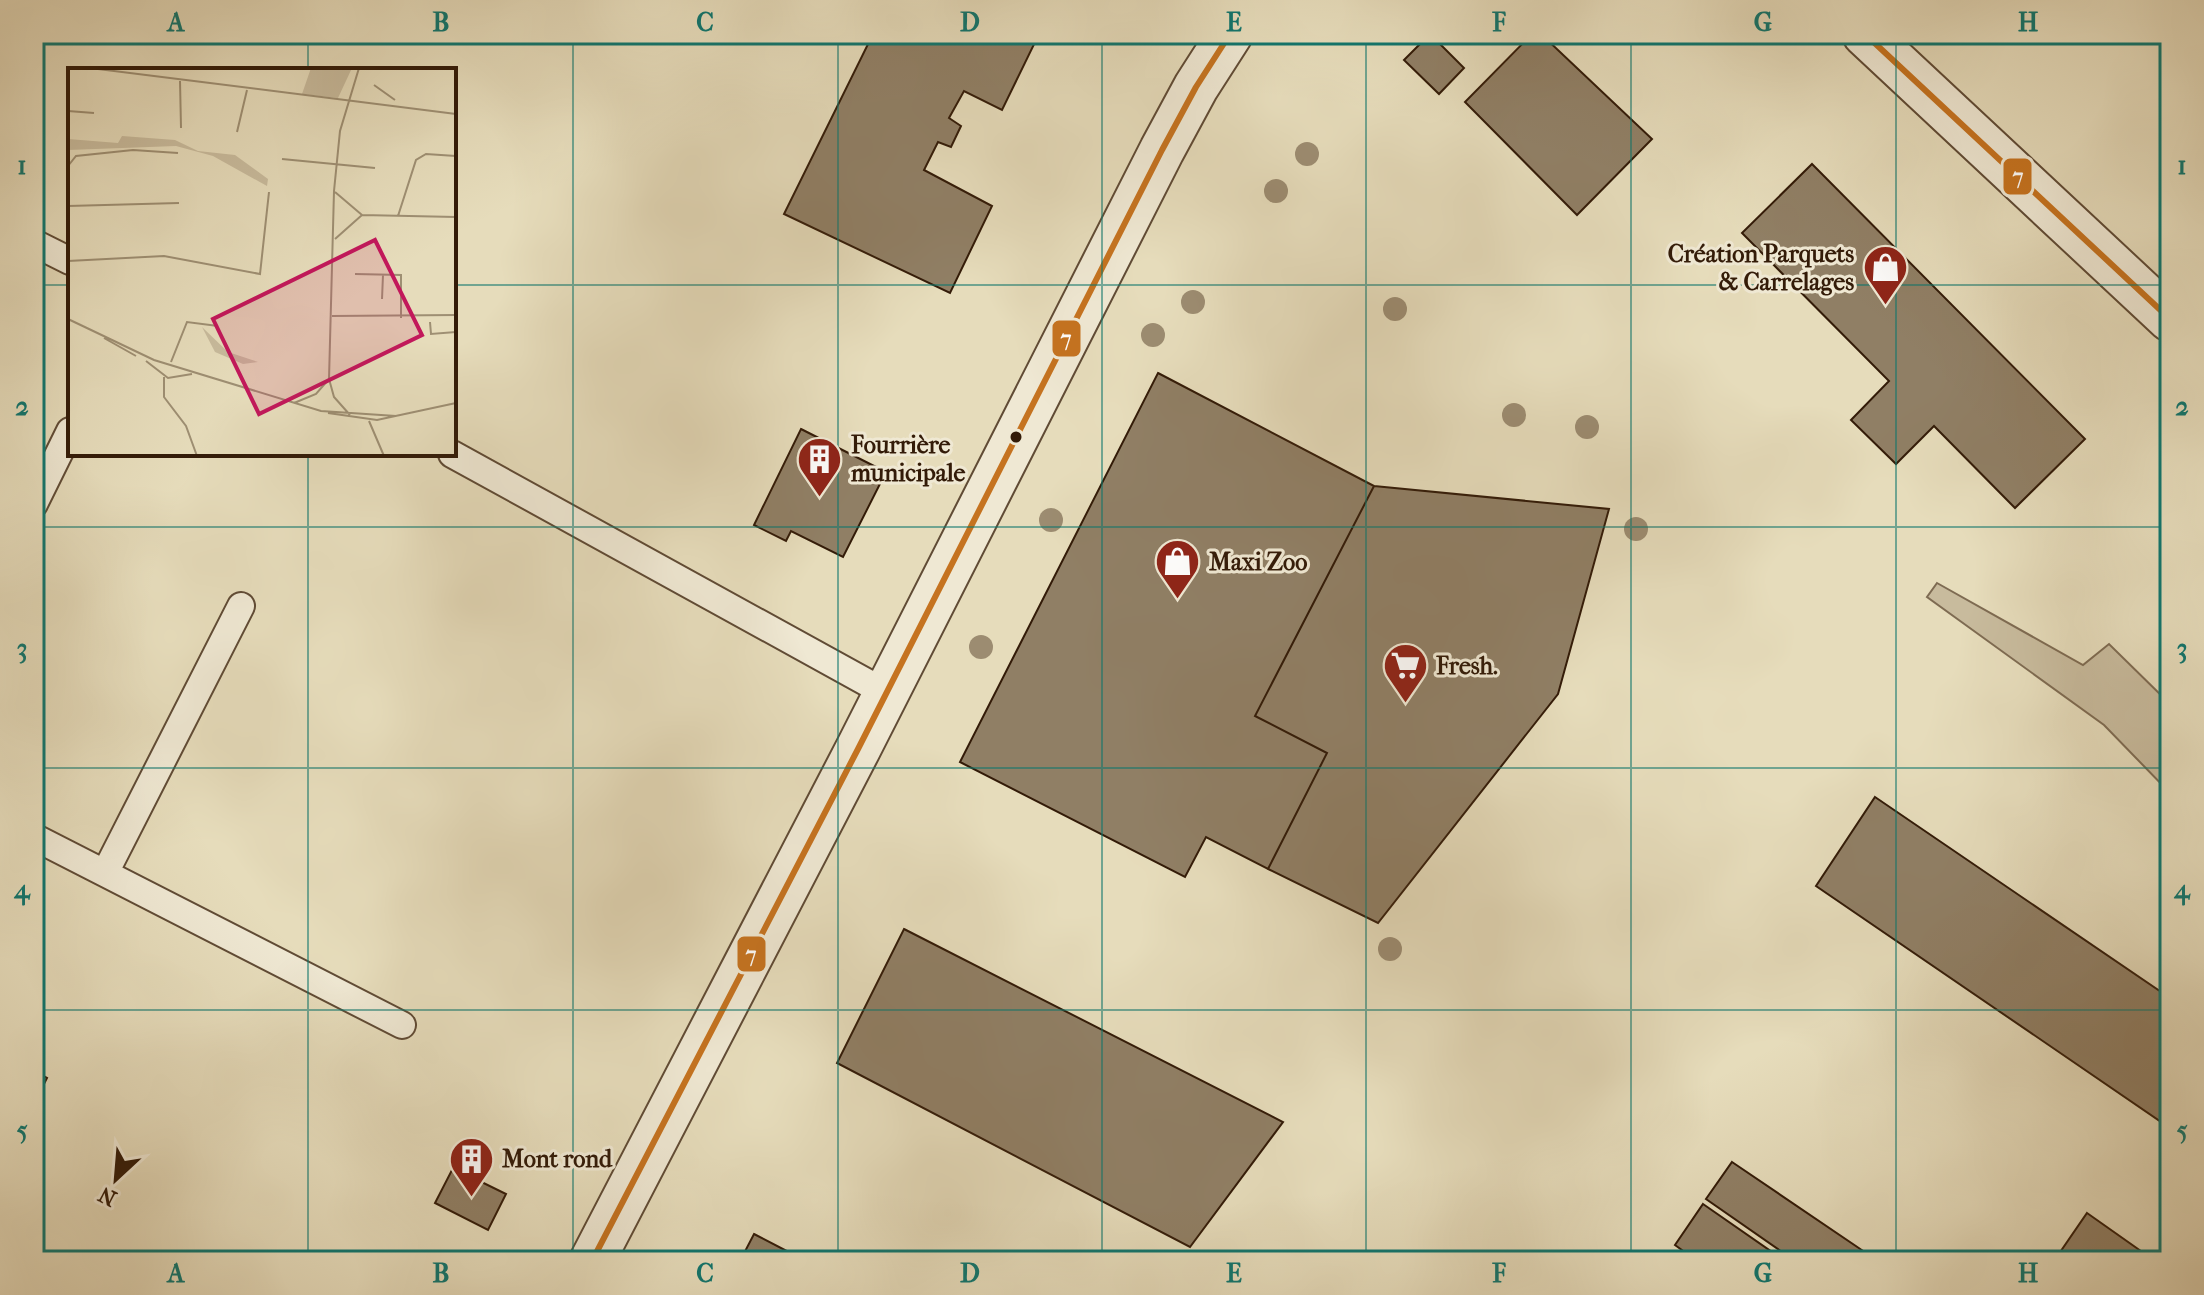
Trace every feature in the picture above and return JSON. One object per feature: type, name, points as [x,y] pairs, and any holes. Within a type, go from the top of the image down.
[{"type":"street","points":[[592,1261],[1162,150],[1196,87],[1230,34]]},
{"type":"street","points":[[1865,34],[2170,319]]},
{"type":"lane","points":[[34,243],[68,260]]},
{"type":"lane","points":[[34,504],[68,435]]},
{"type":"lane","points":[[456,456],[886,693]]},
{"type":"lane","points":[[105,873],[241,606]]},
{"type":"lane","points":[[34,837],[402,1025]]},
{"type":"shaded area","points":[[1937,583],[2083,665],[2109,644],[2170,704],[2170,793],[2104,725],[1927,597]]},
{"type":"building","points":[[873,34],[1039,34],[1002,110],[964,91],[949,118],[961,126],[951,147],[938,142],[924,170],[992,206],[950,293],[784,214]]},
{"type":"building","points":[[1430,34],[1464,68],[1439,94],[1404,60]]},
{"type":"building","points":[[1532,34],[1541,34],[1652,139],[1577,215],[1465,102]]},
{"type":"building","name":"Création Parquets & Carrelages","points":[[1812,164],[2085,439],[2015,508],[1934,426],[1896,464],[1851,420],[1889,381],[1742,233]]},
{"type":"building","name":"Maxi Zoo","points":[[1158,373],[1374,486],[1255,716],[1327,753],[1268,869],[1206,837],[1185,877],[960,762]]},
{"type":"building","name":"Fourrière municipale","points":[[801,429],[886,472],[843,557],[791,531],[786,541],[754,525]]},
{"type":"building","name":"Fresh.","points":[[1374,486],[1609,509],[1558,694],[1378,923],[1268,869],[1327,753],[1255,716]]},
{"type":"building","points":[[1875,797],[2170,998],[2170,1128],[1816,886]]},
{"type":"building","points":[[904,929],[1283,1122],[1190,1247],[837,1063]]},
{"type":"building","points":[[34,1071],[47,1078],[34,1104]]},
{"type":"building","points":[[1732,1162],[1875,1259],[1795,1261],[1706,1199]]},
{"type":"building","name":"Mont rond","points":[[453,1168],[506,1194],[488,1230],[435,1203]]},
{"type":"building","points":[[1703,1204],[1785,1261],[1697,1261],[1675,1245]]},
{"type":"building","points":[[2087,1213],[2155,1261],[2054,1261]]},
{"type":"building","points":[[754,1234],[806,1261],[740,1261]]},
{"type":"transit line","name":"7","points":[[592,1261],[858,749],[1162,150],[1196,87],[1230,34]]},
{"type":"transit line","name":"7","points":[[1865,34],[2170,319]]},
{"type":"place","name":"Création Parquets & Carrelages","points":[[1885,307]]},
{"type":"place","name":"Fourrière municipale","points":[[820,498]]},
{"type":"place","name":"Maxi Zoo","points":[[1178,601]]},
{"type":"place","name":"Fresh.","points":[[1405,705]]},
{"type":"place","name":"Mont rond","points":[[471,1198]]}]
